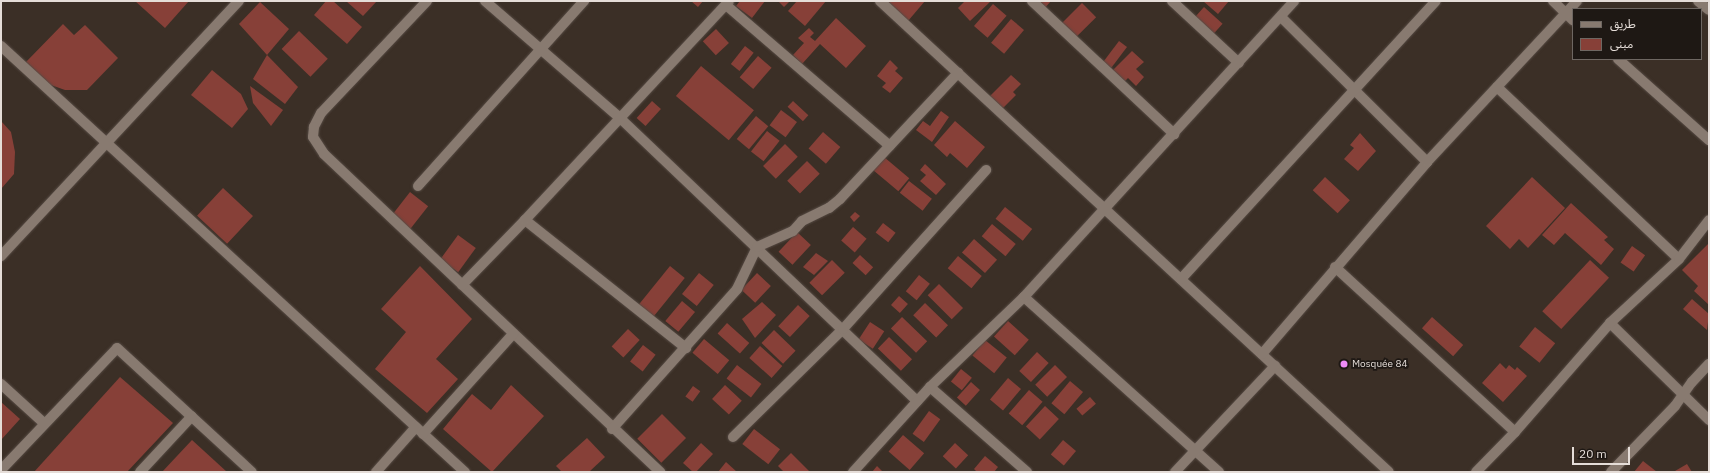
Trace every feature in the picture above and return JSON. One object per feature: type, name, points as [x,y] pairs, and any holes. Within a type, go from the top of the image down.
[{"type":"street","points":[[1,256],[239,1]]},
{"type":"street","points":[[427,1],[321,113],[314,127],[313,137],[324,154],[462,284],[612,429],[660,472]]},
{"type":"street","points":[[485,1],[621,119],[917,401]]},
{"type":"street","points":[[418,186],[584,1]]},
{"type":"street","points":[[880,1],[1389,472]]},
{"type":"street","points":[[1032,1],[1174,134]]},
{"type":"street","points":[[1172,1],[1239,63]]},
{"type":"street","points":[[853,472],[930,387],[1024,297],[1294,1]]},
{"type":"street","points":[[1181,279],[1436,1]]},
{"type":"street","points":[[1262,354],[1335,267],[1427,162],[1497,87],[1569,16],[1552,1]]},
{"type":"street","points":[[1698,1],[1709,10]]},
{"type":"street","points":[[462,284],[621,119],[727,3],[890,146]]},
{"type":"street","points":[[1281,17],[1427,162]]},
{"type":"street","points":[[1,46],[465,472]]},
{"type":"street","points":[[1619,60],[1709,140]]},
{"type":"street","points":[[612,429],[686,348],[737,289],[757,247],[793,231],[806,218],[829,208],[890,146],[958,73]]},
{"type":"street","points":[[1497,87],[1679,259]]},
{"type":"street","points":[[733,437],[843,329],[986,170]]},
{"type":"street","points":[[525,220],[686,348]]},
{"type":"street","points":[[1476,472],[1515,432],[1610,323],[1679,259],[1709,220]]},
{"type":"street","points":[[1335,267],[1515,432]]},
{"type":"street","points":[[1024,297],[1197,450],[1219,472]]},
{"type":"street","points":[[1610,323],[1709,420]]},
{"type":"street","points":[[376,472],[513,334]]},
{"type":"street","points":[[1,470],[117,348],[252,472]]},
{"type":"street","points":[[1611,472],[1684,397],[1692,382],[1709,364]]},
{"type":"street","points":[[1174,472],[1197,450],[1275,366]]},
{"type":"street","points":[[1,384],[45,424]]},
{"type":"street","points":[[930,387],[1028,472]]},
{"type":"street","points":[[140,472],[192,416]]},
{"type":"building","points":[[135,1],[189,1],[165,28]]},
{"type":"building","points":[[326,1],[333,1],[362,27],[347,44],[314,15]]},
{"type":"building","points":[[346,1],[377,1],[363,16]]},
{"type":"building","points":[[691,1],[703,1],[698,7]]},
{"type":"building","points":[[740,1],[765,1],[752,18],[736,6]]},
{"type":"building","points":[[778,1],[790,1],[784,7]]},
{"type":"building","points":[[797,1],[826,1],[805,26],[788,11]]},
{"type":"building","points":[[887,1],[925,1],[908,21]]},
{"type":"building","points":[[965,1],[991,1],[970,21],[958,8]]},
{"type":"building","points":[[1033,1],[1051,1],[1043,10]]},
{"type":"building","points":[[1203,1],[1229,1],[1218,14]]},
{"type":"building","points":[[260,2],[289,29],[267,55],[239,24]]},
{"type":"building","points":[[1082,3],[1096,17],[1075,38],[1061,24]]},
{"type":"building","points":[[993,4],[1007,16],[988,38],[974,26]]},
{"type":"building","points":[[1204,7],[1223,24],[1214,33],[1195,17]]},
{"type":"building","points":[[836,18],[866,46],[846,68],[820,44],[802,64],[793,55],[804,43],[798,38],[809,28],[814,33],[810,37],[815,41]]},
{"type":"building","points":[[1011,19],[1024,30],[1004,54],[991,43]]},
{"type":"building","points":[[63,24],[74,35],[85,25],[118,58],[87,90],[65,90],[48,84],[26,62]]},
{"type":"building","points":[[716,29],[729,43],[716,55],[703,41]]},
{"type":"building","points":[[299,31],[328,59],[310,77],[282,49]]},
{"type":"building","points":[[1119,41],[1127,47],[1111,68],[1103,62]]},
{"type":"building","points":[[745,46],[754,53],[740,71],[731,64]]},
{"type":"building","points":[[1132,51],[1144,62],[1136,69],[1144,77],[1136,86],[1128,78],[1125,81],[1113,70]]},
{"type":"building","points":[[267,55],[298,87],[285,104],[253,79]]},
{"type":"building","points":[[758,56],[772,68],[753,89],[740,77]]},
{"type":"building","points":[[890,60],[898,68],[895,71],[903,78],[890,93],[882,87],[886,83],[877,76]]},
{"type":"building","points":[[701,66],[754,110],[729,140],[676,96]]},
{"type":"building","points":[[212,70],[241,94],[248,109],[232,128],[191,95]]},
{"type":"building","points":[[1011,75],[1021,84],[1013,92],[1016,95],[1003,108],[990,96]]},
{"type":"building","points":[[250,86],[283,110],[271,126],[253,103]]},
{"type":"building","points":[[652,101],[661,109],[646,126],[637,118]]},
{"type":"building","points":[[793,101],[808,115],[803,121],[788,107]]},
{"type":"building","points":[[781,110],[797,122],[786,137],[770,125]]},
{"type":"building","points":[[941,111],[949,117],[932,142],[916,130],[923,121],[930,126]]},
{"type":"building","points":[[756,116],[768,126],[749,149],[737,139]]},
{"type":"building","points":[[1,121],[11,132],[15,152],[14,174],[1,189]]},
{"type":"building","points":[[955,121],[985,147],[967,168],[950,153],[947,157],[934,145]]},
{"type":"building","points":[[767,131],[780,141],[764,161],[751,151]]},
{"type":"building","points":[[823,132],[840,147],[826,164],[809,149]]},
{"type":"building","points":[[1360,133],[1376,151],[1358,171],[1344,159],[1354,148],[1350,145]]},
{"type":"building","points":[[785,144],[798,157],[776,179],[763,166]]},
{"type":"building","points":[[884,157],[909,178],[898,191],[873,170]]},
{"type":"building","points":[[807,161],[820,174],[800,194],[787,181]]},
{"type":"building","points":[[925,164],[946,184],[936,195],[920,181],[926,175],[920,170]]},
{"type":"building","points":[[1325,177],[1350,200],[1338,213],[1313,190]]},
{"type":"building","points":[[1532,177],[1565,208],[1528,248],[1519,239],[1510,249],[1486,226]]},
{"type":"building","points":[[909,181],[932,199],[923,211],[900,193]]},
{"type":"building","points":[[223,188],[253,216],[227,244],[197,216]]},
{"type":"building","points":[[410,192],[428,206],[410,230],[392,216]]},
{"type":"building","points":[[1571,203],[1608,237],[1604,240],[1614,249],[1601,265],[1565,233],[1554,245],[1542,235]]},
{"type":"building","points":[[1005,207],[1032,229],[1023,241],[996,219]]},
{"type":"building","points":[[855,212],[860,216],[854,222],[850,217]]},
{"type":"building","points":[[883,223],[896,233],[888,242],[876,232]]},
{"type":"building","points":[[992,224],[1016,244],[1005,256],[982,236]]},
{"type":"building","points":[[853,227],[867,239],[855,252],[841,241]]},
{"type":"building","points":[[797,232],[811,245],[792,265],[779,252]]},
{"type":"building","points":[[458,235],[476,248],[458,272],[440,259]]},
{"type":"building","points":[[974,239],[997,260],[985,273],[962,252]]},
{"type":"building","points":[[1709,243],[1709,305],[1694,291],[1698,286],[1682,270]]},
{"type":"building","points":[[1632,246],[1645,255],[1634,272],[1621,262]]},
{"type":"building","points":[[816,253],[828,261],[814,275],[803,267]]},
{"type":"building","points":[[860,255],[873,267],[866,275],[852,263]]},
{"type":"building","points":[[958,256],[982,276],[971,288],[948,268]]},
{"type":"building","points":[[832,260],[845,273],[822,295],[809,283]]},
{"type":"building","points":[[1590,260],[1609,278],[1561,329],[1542,311]]},
{"type":"building","points":[[420,266],[472,319],[436,359],[458,379],[427,413],[375,369],[406,332],[381,309]]},
{"type":"building","points":[[670,266],[685,278],[651,319],[637,307]]},
{"type":"building","points":[[699,273],[714,285],[697,306],[682,294]]},
{"type":"building","points":[[757,273],[771,286],[755,303],[741,290]]},
{"type":"building","points":[[919,275],[930,284],[917,300],[906,291]]},
{"type":"building","points":[[939,284],[963,308],[952,319],[928,295]]},
{"type":"building","points":[[899,296],[908,304],[900,313],[891,305]]},
{"type":"building","points":[[1692,299],[1709,314],[1707,330],[1683,309]]},
{"type":"building","points":[[682,301],[695,312],[678,332],[665,321]]},
{"type":"building","points":[[762,302],[776,315],[755,338],[742,319]]},
{"type":"building","points":[[925,303],[948,325],[936,337],[913,315]]},
{"type":"building","points":[[798,305],[810,316],[790,337],[778,326]]},
{"type":"building","points":[[902,317],[927,341],[916,353],[891,329]]},
{"type":"building","points":[[1432,317],[1463,345],[1453,356],[1422,328]]},
{"type":"building","points":[[1008,321],[1029,340],[1015,355],[994,337]]},
{"type":"building","points":[[870,322],[884,331],[873,349],[859,340]]},
{"type":"building","points":[[727,323],[749,343],[740,353],[718,333]]},
{"type":"building","points":[[1535,327],[1555,343],[1539,363],[1519,346]]},
{"type":"building","points":[[628,329],[640,340],[623,357],[612,347]]},
{"type":"building","points":[[774,330],[796,351],[783,364],[761,343]]},
{"type":"building","points":[[889,337],[912,359],[901,371],[878,349]]},
{"type":"building","points":[[704,339],[729,360],[718,374],[692,353]]},
{"type":"building","points":[[985,340],[1007,358],[994,373],[972,356]]},
{"type":"building","points":[[643,345],[656,355],[643,371],[630,362]]},
{"type":"building","points":[[760,346],[782,366],[772,378],[749,358]]},
{"type":"building","points":[[1037,352],[1049,363],[1031,382],[1019,371]]},
{"type":"building","points":[[1500,363],[1506,369],[1509,365],[1515,370],[1517,367],[1527,376],[1503,402],[1482,383]]},
{"type":"building","points":[[737,365],[761,384],[751,397],[727,378]]},
{"type":"building","points":[[1055,365],[1067,377],[1047,397],[1035,385]]},
{"type":"building","points":[[961,369],[972,378],[962,390],[951,381]]},
{"type":"building","points":[[120,377],[173,423],[127,472],[34,472]]},
{"type":"building","points":[[1008,378],[1021,389],[1003,410],[990,399]]},
{"type":"building","points":[[1070,381],[1083,392],[1064,414],[1051,403]]},
{"type":"building","points":[[971,382],[980,390],[966,406],[957,398]]},
{"type":"building","points":[[511,385],[544,416],[492,472],[443,429],[472,394],[491,410]]},
{"type":"building","points":[[725,385],[742,401],[729,415],[712,399]]},
{"type":"building","points":[[693,386],[700,391],[693,402],[685,397]]},
{"type":"building","points":[[1029,390],[1043,402],[1022,425],[1009,413]]},
{"type":"building","points":[[1090,397],[1096,404],[1082,416],[1076,409]]},
{"type":"building","points":[[1,402],[20,419],[1,440]]},
{"type":"building","points":[[1045,406],[1059,419],[1040,439],[1026,426]]},
{"type":"building","points":[[929,411],[940,419],[924,442],[913,434]]},
{"type":"building","points":[[662,414],[686,438],[661,463],[637,439]]},
{"type":"building","points":[[754,429],[780,449],[768,464],[742,444]]},
{"type":"building","points":[[903,435],[924,453],[910,470],[889,452]]},
{"type":"building","points":[[587,438],[605,457],[589,472],[562,472],[556,466]]},
{"type":"building","points":[[192,440],[227,472],[162,472]]},
{"type":"building","points":[[1063,440],[1076,451],[1064,465],[1051,455]]},
{"type":"building","points":[[701,443],[713,454],[696,472],[693,472],[683,463]]},
{"type":"building","points":[[955,443],[968,455],[956,468],[943,456]]},
{"type":"building","points":[[791,453],[810,472],[784,472],[778,466]]},
{"type":"building","points":[[985,456],[998,467],[994,472],[977,472],[974,469]]},
{"type":"building","points":[[1643,461],[1657,472],[1634,472]]},
{"type":"building","points":[[726,462],[737,472],[718,472]]},
{"type":"building","points":[[1687,464],[1692,472],[1675,471]]},
{"type":"building","points":[[877,466],[883,472],[872,472]]},
{"type":"place","name":"Mosquée 84","points":[[1344,364]]}]
